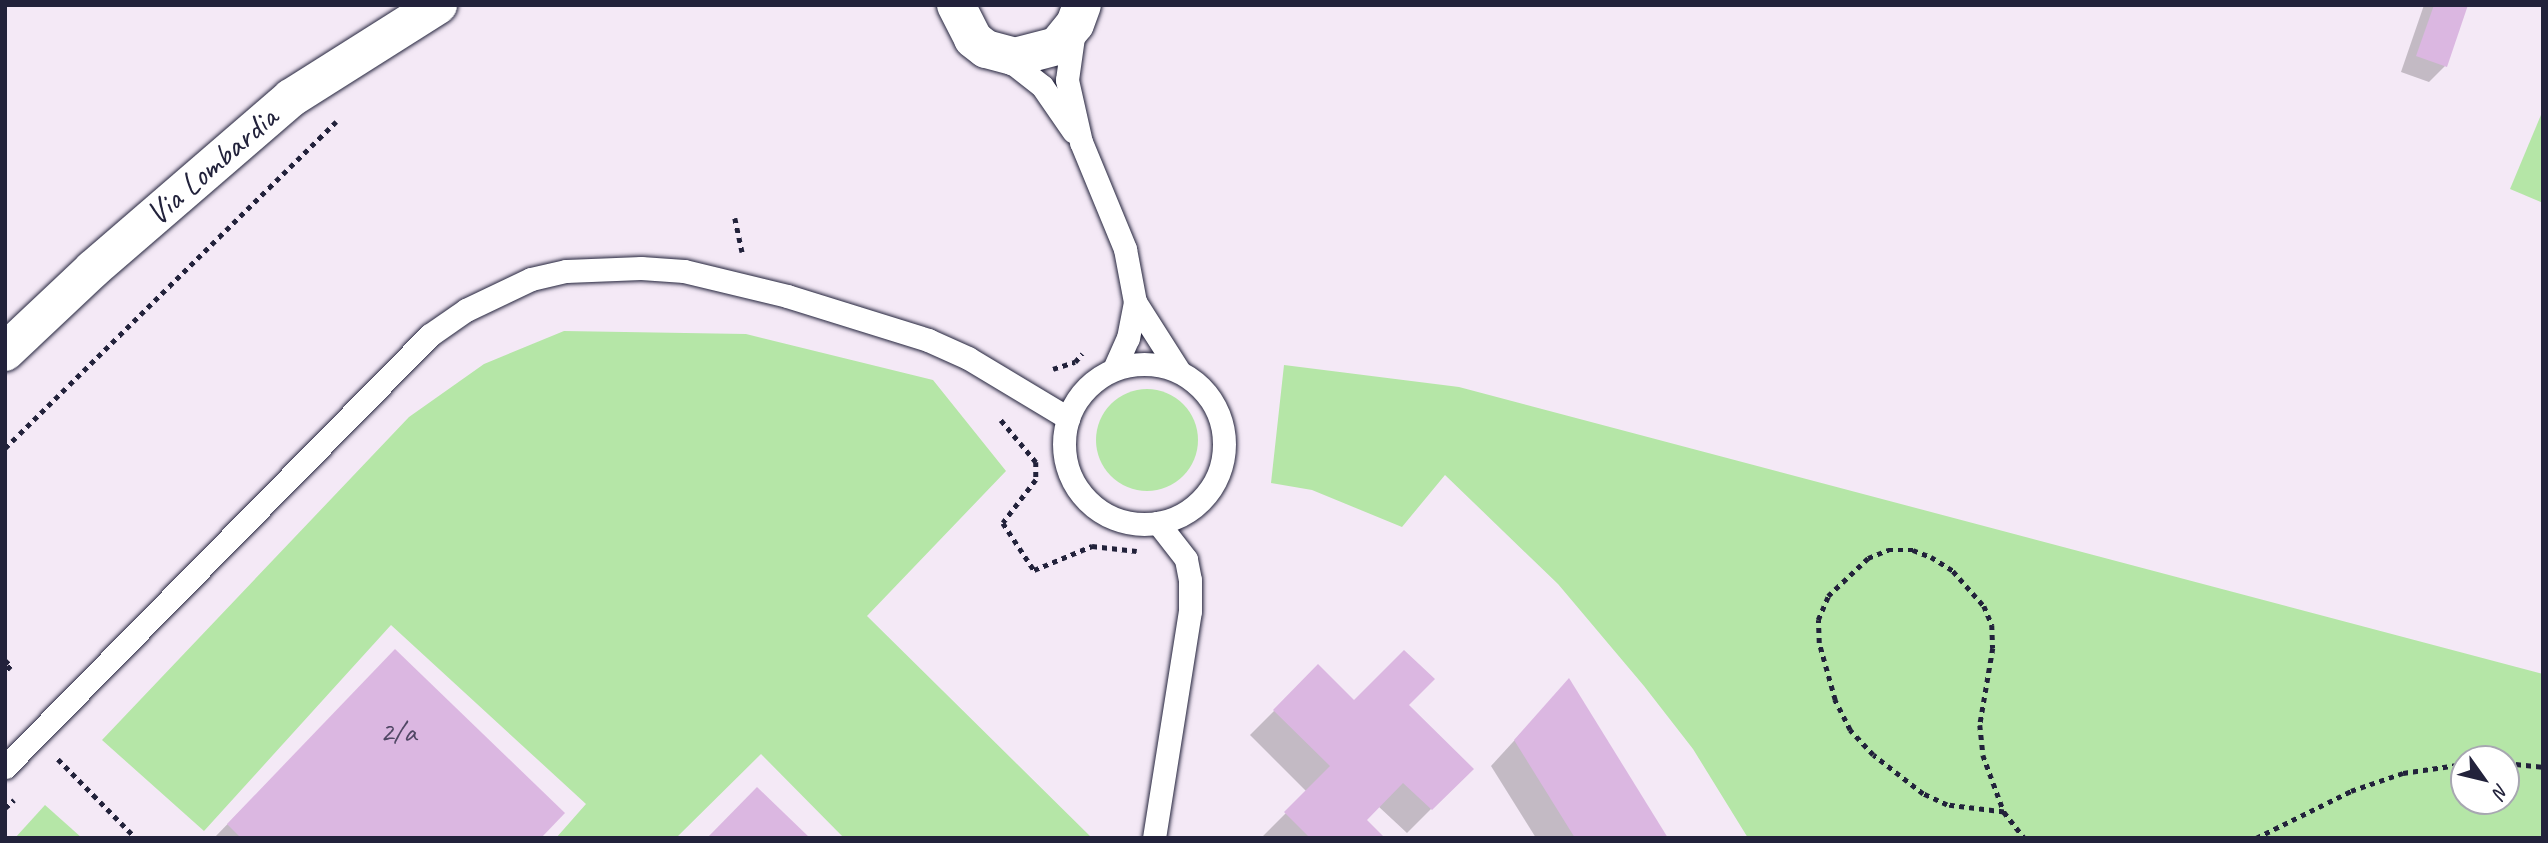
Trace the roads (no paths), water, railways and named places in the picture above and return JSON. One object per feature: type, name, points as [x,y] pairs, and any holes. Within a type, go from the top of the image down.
[{"type":"street","name":"Via Lombardia","points":[[5,352],[93,269],[291,98],[438,5]]},
{"type":"street","points":[[953,7],[973,39],[1001,55],[1044,52],[1057,46],[1079,15]]},
{"type":"lane","points":[[1079,15],[1067,80],[1081,142],[1125,249],[1135,302],[1128,338],[1114,369]]},
{"type":"lane","points":[[1001,55],[1042,86],[1081,142]]},
{"type":"lane","points":[[5,767],[430,335],[466,310],[531,279],[566,271],[603,267],[684,271],[822,306],[928,340],[968,358],[1068,418]]},
{"type":"lane","points":[[1135,302],[1179,371],[1204,389],[1220,415],[1223,461],[1201,502],[1158,523],[1125,522],[1088,501],[1067,465],[1068,418],[1086,388],[1114,369],[1135,364],[1179,371]]},
{"type":"lane","points":[[1154,838],[1190,611],[1191,580],[1186,559],[1158,523]]}]
